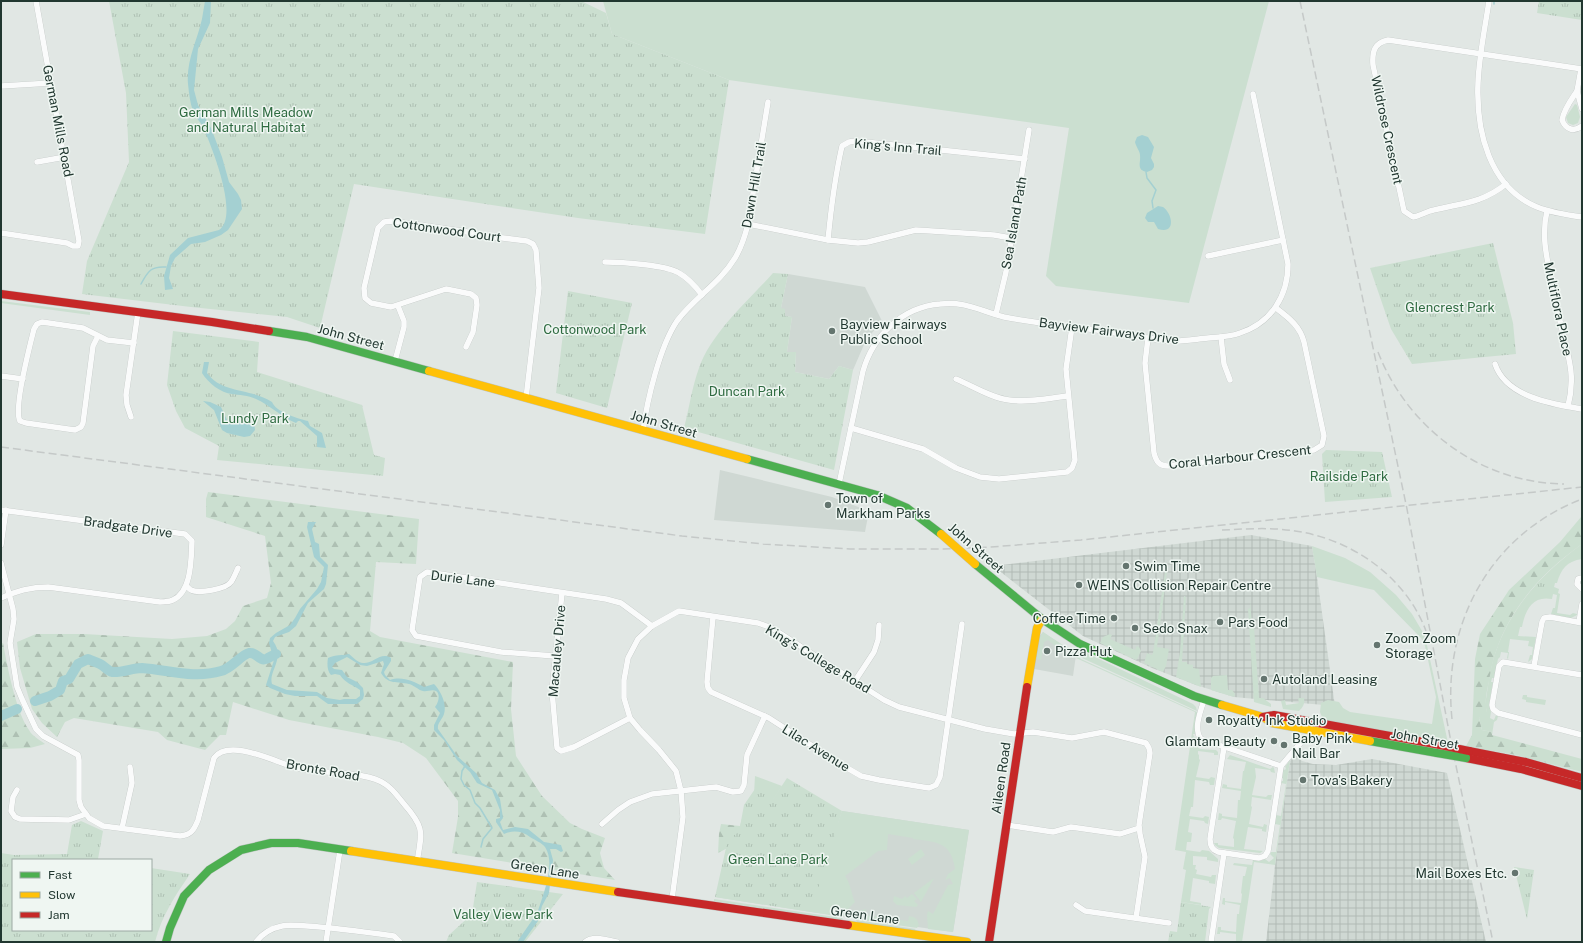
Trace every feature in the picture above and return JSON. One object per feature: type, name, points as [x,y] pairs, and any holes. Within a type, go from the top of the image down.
[{"type":"main road","name":"John Street","points":[[1,294],[295,334],[877,495],[899,504],[917,514],[975,564],[1042,618],[1080,644],[1185,693],[1263,717],[1272,723],[1526,762],[1582,778]]},
{"type":"main road","name":"Aileen Road","points":[[989,942],[1037,628],[1042,618]]},
{"type":"main road","name":"John Street","points":[[1467,754],[1520,770],[1582,786]]},
{"type":"main road","name":"Green Lane","points":[[166,942],[170,928],[184,896],[209,870],[241,850],[271,843],[298,844],[581,887],[967,942]]},
{"type":"street","name":"German Mills Road","points":[[1,233],[73,246],[78,246],[79,241],[65,156],[36,1]]},
{"type":"street","points":[[1488,1],[1478,90],[1483,136],[1490,160],[1506,184],[1524,199],[1547,211],[1582,217]]},
{"type":"street","name":"Wildrose Crescent","points":[[1506,184],[1496,192],[1481,200],[1430,211],[1413,217],[1407,214],[1401,202],[1372,57],[1376,46],[1380,42],[1388,40],[1582,69]]},
{"type":"street","points":[[1582,69],[1577,91],[1566,108],[1562,120],[1568,128],[1576,130],[1582,126]]},
{"type":"street","points":[[1,86],[51,83]]},
{"type":"street","points":[[1577,91],[1582,109]]},
{"type":"street","name":"Bayview Fairways Drive","points":[[839,484],[867,359],[880,337],[896,321],[912,311],[939,304],[968,305],[996,314],[1072,327],[1174,341],[1239,334],[1256,327],[1264,321],[1276,308],[1284,290],[1288,276],[1288,264],[1253,94]]},
{"type":"street","name":"Dawn Hill Trail","points":[[642,430],[659,362],[666,342],[677,321],[686,309],[725,272],[736,258],[745,237],[768,102]]},
{"type":"street","name":"Sea Island Path","points":[[996,314],[1006,272],[1029,130]]},
{"type":"street","name":"King's Inn Trail","points":[[828,240],[832,194],[836,171],[842,146],[849,142],[856,141],[1025,159]]},
{"type":"street","points":[[37,162],[65,156]]},
{"type":"street","name":"Multiflora Place","points":[[1547,211],[1544,228],[1544,245],[1571,368],[1572,385],[1568,406]]},
{"type":"street","name":"Cottonwood Court","points":[[466,347],[473,334],[477,302],[472,294],[446,289],[398,306],[388,307],[371,303],[366,300],[363,294],[378,228],[384,222],[389,220],[531,242],[536,250],[538,288],[526,398]]},
{"type":"street","points":[[748,224],[828,240],[858,243],[868,242],[916,230],[994,235],[1011,238]]},
{"type":"street","points":[[1208,256],[1283,240]]},
{"type":"street","points":[[605,262],[623,262],[672,270],[686,278],[702,295]]},
{"type":"street","points":[[395,361],[404,327],[404,321],[398,306]]},
{"type":"street","name":"Coral Harbour Crescent","points":[[1148,338],[1145,363],[1154,453],[1159,464],[1168,466],[1314,450],[1322,445],[1324,436],[1304,342],[1301,332],[1295,323],[1276,308]]},
{"type":"street","points":[[132,417],[127,405],[126,395],[138,312]]},
{"type":"street","points":[[98,336],[93,346],[83,423],[79,428],[73,429],[24,423],[20,421],[18,414],[23,379],[34,328],[38,323],[83,328],[107,340],[134,343]]},
{"type":"street","points":[[851,428],[923,449],[956,468],[980,477],[999,479],[1063,473],[1072,468],[1075,460],[1066,369],[1072,327]]},
{"type":"street","points":[[1221,337],[1224,364],[1230,380]]},
{"type":"street","points":[[1495,364],[1498,373],[1505,382],[1515,388],[1538,399],[1582,409]]},
{"type":"street","points":[[1,376],[23,379]]},
{"type":"street","points":[[956,379],[994,396],[1008,400],[1068,396]]},
{"type":"street","points":[[1,545],[4,510]]},
{"type":"street","name":"Bradgate Drive","points":[[4,510],[185,534],[192,542],[186,586]]},
{"type":"street","points":[[1,564],[10,594],[14,619],[10,643],[17,687],[36,729],[43,736],[78,755],[79,800],[86,814],[69,820],[20,819],[15,817],[11,811],[13,797],[17,790]]},
{"type":"street","points":[[1,598],[33,587],[48,587],[160,602],[174,600],[186,586],[191,590],[200,592],[228,585],[232,582],[238,568]]},
{"type":"street","name":"Durie Lane","points":[[555,656],[501,652],[416,636],[412,630],[420,578],[427,572],[606,599],[621,603],[652,626]]},
{"type":"street","points":[[1582,578],[1578,580],[1577,584],[1582,589]]},
{"type":"street","name":"Macauley Drive","points":[[562,593],[552,691],[558,748],[561,751],[574,747],[630,718]]},
{"type":"street","points":[[1534,666],[1544,618],[1550,617],[1580,623],[1582,604]]},
{"type":"street","name":"King's College Road","points":[[672,900],[683,817],[681,791],[676,771],[630,718],[624,698],[624,680],[628,658],[638,639],[652,626],[680,611],[745,621],[772,628],[884,700],[899,707],[981,729],[1014,734],[1033,732],[1072,738],[1104,732],[1143,742],[1147,745],[1150,753],[1139,828]]},
{"type":"street","name":"Lilac Avenue","points":[[713,617],[707,682],[708,688],[713,693],[764,716],[861,776],[929,788],[936,785],[940,779],[962,624]]},
{"type":"street","points":[[855,681],[874,652],[878,640],[879,625]]},
{"type":"street","points":[[1582,675],[1508,661],[1500,664],[1492,704],[1493,709],[1498,713],[1582,735]]},
{"type":"street","points":[[1204,700],[1200,712],[1198,734],[1202,740],[1281,766]]},
{"type":"street","points":[[602,824],[630,802],[652,794],[716,787],[733,792],[741,791],[744,785],[746,755],[764,716]]},
{"type":"street","points":[[1224,747],[1210,846],[1214,850],[1224,853],[1259,858],[1266,854],[1268,849],[1281,766],[1303,740]]},
{"type":"street","name":"Bronte Road","points":[[86,814],[102,826],[180,836],[191,833],[195,829],[198,820],[214,758],[222,751],[233,749],[244,751],[295,768],[377,779],[384,783],[392,788],[416,817],[420,826],[421,838],[417,862]]},
{"type":"street","points":[[122,828],[132,783],[130,767]]},
{"type":"street","points":[[1006,825],[1051,832],[1071,828],[1120,834],[1139,828],[1145,857],[1136,918]]},
{"type":"street","points":[[326,942],[340,850]]},
{"type":"street","points":[[1211,942],[1224,853]]},
{"type":"street","points":[[1076,905],[1085,911],[1169,923]]},
{"type":"street","points":[[256,942],[270,931],[283,926],[329,928],[394,936],[400,942]]},
{"type":"street","points":[[585,942],[589,939],[597,938],[617,942]]},
{"type":"shaded area","name":"Bayview Fairways Public School","points":[[788,274],[865,287],[882,321],[866,340],[853,370],[839,366],[829,379],[795,372],[796,353],[787,352],[792,317],[785,316],[781,308]]},
{"type":"shaded area","points":[[720,470],[832,497],[869,511],[865,532],[714,520]]},
{"type":"shaded area","points":[[1251,535],[1312,546],[1335,706],[1234,697],[1196,685],[1152,668],[1083,636],[993,566]]},
{"type":"shaded area","points":[[1043,632],[1076,655],[1073,676],[1034,669],[1040,636]]},
{"type":"shaded area","points":[[1295,754],[1302,761],[1313,764],[1336,765],[1372,759],[1447,773],[1486,942],[1266,942],[1290,761]]},
{"type":"shaded area","points":[[842,811],[969,830],[953,932],[811,912]]},
{"type":"green space","name":"German Mills Meadow and Natural Habitat","points":[[109,1],[581,1],[606,13],[612,34],[729,80],[705,234],[578,218],[354,184],[320,328],[287,317],[82,294],[87,261],[129,162],[126,93]]},
{"type":"green space","points":[[603,1],[1269,1],[1189,303],[1056,286],[1046,276],[1069,128],[729,80],[612,34]]},
{"type":"green space","points":[[1539,1],[1582,1],[1582,20],[1537,13]]},
{"type":"green space","points":[[1575,104],[1577,105],[1580,117],[1578,123],[1573,125],[1568,123],[1566,117]]},
{"type":"green space","name":"Glencrest Park","points":[[1493,243],[1513,323],[1516,354],[1412,364],[1391,329],[1370,268]]},
{"type":"green space","name":"Duncan Park","points":[[773,273],[788,274],[781,308],[785,309],[785,316],[792,317],[787,352],[796,352],[795,372],[829,379],[839,366],[853,370],[834,470],[684,428],[694,383],[699,368],[712,342],[731,318]]},
{"type":"green space","name":"Cottonwood Park","points":[[568,291],[632,303],[607,408],[556,393]]},
{"type":"green space","points":[[1,301],[90,312],[90,315],[1,303]]},
{"type":"green space","name":"Lundy Park","points":[[173,331],[259,342],[257,372],[362,405],[374,455],[385,458],[383,476],[217,460],[219,446],[185,428],[176,411],[167,385]]},
{"type":"green space","name":"Railside Park","points":[[1326,450],[1382,452],[1392,497],[1325,502],[1322,454]]},
{"type":"green space","points":[[208,492],[419,519],[416,564],[376,562],[370,631],[380,637],[513,662],[511,709],[516,756],[542,796],[570,823],[605,838],[600,853],[604,868],[615,880],[452,853],[458,817],[458,801],[426,758],[403,743],[289,720],[233,702],[226,735],[220,735],[205,750],[167,740],[158,732],[74,718],[65,722],[57,737],[42,723],[32,709],[20,668],[17,642],[36,634],[84,634],[172,639],[207,636],[226,629],[235,621],[243,606],[267,598],[271,583],[265,536],[206,517],[206,499]]},
{"type":"green space","points":[[1581,517],[1582,544],[1549,571],[1534,587],[1521,603],[1500,640],[1493,660],[1486,696],[1487,711],[1485,715],[1479,718],[1482,730],[1492,732],[1492,735],[1582,759],[1582,772],[1516,755],[1466,746],[1472,735],[1475,659],[1480,634],[1509,590],[1560,542]]},
{"type":"green space","points":[[1582,544],[1582,559],[1565,566],[1554,587],[1559,589],[1558,593],[1560,594],[1557,613],[1570,615],[1573,613],[1577,615],[1571,618],[1551,614],[1553,608],[1555,608],[1557,595],[1553,594],[1552,599],[1539,599],[1531,606],[1525,615],[1518,636],[1536,637],[1532,659],[1528,662],[1530,655],[1532,655],[1533,647],[1528,646],[1529,641],[1510,639],[1508,659],[1508,653],[1501,652],[1494,678],[1492,678],[1491,682],[1493,682],[1489,705],[1491,712],[1490,718],[1494,720],[1496,715],[1498,716],[1497,720],[1494,722],[1492,735],[1492,732],[1482,730],[1479,718],[1487,711],[1485,705],[1492,663],[1508,623],[1529,593],[1553,567]]},
{"type":"green space","points":[[1312,546],[1345,558],[1370,572],[1396,595],[1412,614],[1425,636],[1448,743],[1329,721],[1322,717],[1320,712],[1321,703],[1328,700],[1339,702],[1343,708],[1350,712],[1432,724],[1436,697],[1425,646],[1421,638],[1374,590],[1317,577]]},
{"type":"green space","points":[[1165,572],[1167,572],[1157,647],[1169,649],[1166,666],[1163,672],[1144,663],[1147,653],[1152,655],[1153,653]]},
{"type":"green space","points":[[1545,576],[1549,579],[1548,585],[1544,590],[1537,589],[1537,584]]},
{"type":"green space","points":[[1184,596],[1186,597],[1182,662],[1187,662],[1187,664],[1193,665],[1193,668],[1199,669],[1201,687],[1176,677],[1180,652]]},
{"type":"green space","points":[[1250,601],[1252,626],[1254,626],[1259,698],[1263,698],[1271,704],[1271,707],[1254,702],[1248,609],[1250,608]]},
{"type":"green space","points":[[1043,632],[1066,647],[1065,654],[1048,640],[1044,642],[1041,660],[1036,659],[1040,636]]},
{"type":"green space","points":[[1110,634],[1112,635],[1110,639],[1135,650],[1137,646],[1139,647],[1141,651],[1137,659],[1136,660],[1100,643],[1103,637]]},
{"type":"green space","points":[[3,643],[16,700],[24,722],[30,732],[45,744],[30,748],[1,749],[1,644]]},
{"type":"green space","points":[[1074,647],[1193,704],[1197,711],[1082,658],[1072,649]]},
{"type":"green space","points":[[1071,650],[1081,659],[1197,712],[1195,734],[1193,734],[1194,737],[1196,737],[1192,742],[1200,749],[1216,750],[1218,752],[1218,755],[1214,755],[1214,753],[1198,751],[1200,760],[1196,777],[1209,779],[1211,777],[1215,778],[1214,785],[1210,785],[1209,782],[1195,780],[1193,807],[1191,807],[1189,816],[1203,818],[1205,816],[1209,817],[1208,824],[1204,821],[1190,819],[1188,832],[1192,833],[1191,842],[1187,842],[1186,850],[1200,852],[1202,850],[1209,851],[1218,859],[1218,862],[1207,860],[1207,857],[1193,856],[1193,865],[1196,865],[1195,869],[1197,870],[1196,874],[1211,877],[1212,875],[1216,875],[1215,884],[1209,883],[1209,881],[1193,878],[1190,901],[1201,903],[1201,905],[1181,902],[1186,870],[1183,869],[1186,852],[1175,850],[1195,712],[1076,658],[1072,655]]},
{"type":"green space","points":[[1227,675],[1228,690],[1232,690],[1235,694],[1234,697],[1211,690],[1211,678],[1213,676]]},
{"type":"green space","points":[[1523,695],[1546,700],[1545,705],[1526,702],[1526,700],[1522,699]]},
{"type":"green space","points":[[1298,698],[1304,698],[1302,708],[1299,711],[1283,709],[1281,701],[1285,700],[1286,705],[1299,703]]},
{"type":"green space","points":[[1230,755],[1270,769],[1273,767],[1274,768],[1275,773],[1271,772],[1270,770],[1255,768],[1256,777],[1252,795],[1266,797],[1268,795],[1272,795],[1271,800],[1252,797],[1249,824],[1263,827],[1264,824],[1267,825],[1266,832],[1262,831],[1262,829],[1248,827],[1244,849],[1263,851],[1260,853],[1219,848],[1214,843],[1234,847],[1233,838],[1236,821],[1222,818],[1221,820],[1218,820],[1219,813],[1222,814],[1222,816],[1237,818],[1238,800],[1240,800],[1241,791],[1222,788],[1223,784],[1227,785],[1227,787],[1241,789],[1243,771],[1246,762],[1227,759]]},
{"type":"green space","points":[[1290,760],[1275,865],[1254,862],[1242,942],[1236,942],[1236,934],[1220,932],[1220,934],[1217,934],[1218,927],[1221,927],[1221,930],[1236,932],[1237,914],[1239,914],[1240,905],[1225,902],[1225,905],[1222,904],[1223,898],[1225,898],[1225,901],[1241,903],[1243,876],[1245,876],[1247,867],[1233,865],[1234,863],[1252,865],[1253,860],[1260,861],[1265,859],[1269,862],[1274,858],[1270,854],[1271,852],[1276,852],[1280,825],[1275,824],[1276,815],[1281,816],[1286,784],[1281,783],[1281,781],[1283,781],[1283,769],[1285,770],[1285,767]]},
{"type":"green space","points":[[755,776],[782,786],[773,800],[744,805],[754,794]]},
{"type":"green space","name":"Green Lane Park","points":[[787,778],[842,811],[811,912],[715,897],[728,839],[739,832],[744,805],[757,786],[773,799]]},
{"type":"green space","points":[[842,811],[969,830],[953,932],[928,929],[927,915],[928,911],[933,914],[948,885],[953,884],[950,878],[945,880],[948,874],[955,869],[950,853],[946,848],[935,842],[888,834],[887,850],[878,851],[845,876],[849,882],[855,902],[843,917],[715,897],[838,823]]},
{"type":"green space","points":[[743,815],[741,841],[718,853],[721,824],[740,826]]},
{"type":"green space","points":[[81,821],[103,831],[98,859],[12,859],[12,931],[152,931],[152,868],[190,874],[165,914],[155,942],[1,942],[1,853],[14,855],[67,854],[72,825]]},
{"type":"green space","points":[[921,849],[925,855],[912,865],[908,859]]},
{"type":"green space","points":[[1514,867],[1534,870],[1527,919]]},
{"type":"green space","points":[[934,878],[921,902],[914,893]]},
{"type":"green space","name":"Valley View Park","points":[[477,882],[563,894],[525,942],[446,942],[449,935],[472,914]]},
{"type":"green space","points":[[912,894],[917,899],[914,901],[918,905],[916,907],[897,905],[893,901],[894,896],[902,899],[905,896],[907,898]]},
{"type":"green space","points":[[714,899],[843,919],[841,920],[714,901]]},
{"type":"green space","points":[[1181,902],[1211,907],[1209,909],[1205,942],[1168,942],[1170,931],[1177,932]]},
{"type":"green space","points":[[866,909],[865,915],[908,921],[909,916],[916,918],[919,925],[917,928],[855,919],[855,915],[858,911]]},
{"type":"green space","points":[[856,920],[916,929],[913,931],[858,923]]},
{"type":"water","points":[[205,1],[211,1],[210,23],[198,49],[194,90],[198,105],[211,128],[222,157],[229,182],[241,200],[242,209],[228,230],[205,242],[191,244],[175,258],[171,266],[169,278],[173,289],[165,290],[164,276],[170,255],[188,238],[219,230],[225,222],[225,196],[222,180],[203,127],[193,111],[188,84],[190,59],[202,19]]},
{"type":"water","points":[[1142,135],[1148,137],[1154,147],[1151,158],[1154,167],[1152,170],[1147,172],[1141,170],[1140,168],[1140,153],[1135,142],[1137,137]]},
{"type":"water","points":[[1158,206],[1163,207],[1169,214],[1171,223],[1168,229],[1158,229],[1154,222],[1148,222],[1145,218],[1147,213]]},
{"type":"water","points":[[204,362],[209,362],[207,373],[213,380],[229,388],[264,398],[272,402],[274,406],[282,412],[308,421],[310,426],[322,433],[326,448],[317,447],[317,436],[300,421],[296,423],[266,404],[253,398],[224,392],[215,387],[202,373]]},
{"type":"water","points":[[203,401],[210,402],[221,407],[228,422],[236,422],[245,417],[253,424],[255,430],[250,436],[244,437],[227,433],[222,430],[214,410]]},
{"type":"water","points":[[308,522],[316,522],[312,529],[315,542],[319,544],[320,557],[328,565],[326,584],[324,589],[308,603],[296,626],[289,632],[275,637],[273,641],[277,647],[278,653],[271,679],[272,684],[287,690],[317,692],[327,698],[340,700],[356,699],[360,696],[360,690],[347,682],[340,675],[331,675],[327,662],[328,658],[349,654],[361,663],[367,663],[384,656],[391,658],[391,661],[384,672],[390,680],[403,679],[412,681],[424,687],[434,684],[441,694],[445,706],[444,714],[439,723],[438,729],[457,756],[476,773],[482,783],[495,790],[500,799],[503,818],[500,822],[503,830],[515,827],[528,829],[544,842],[561,845],[563,851],[561,852],[556,849],[550,849],[553,860],[549,893],[542,906],[538,921],[523,942],[517,942],[536,917],[547,882],[549,872],[548,854],[544,846],[524,833],[514,832],[504,834],[496,822],[496,819],[500,818],[500,810],[492,790],[477,783],[470,772],[457,760],[444,740],[434,730],[434,725],[440,713],[435,707],[438,699],[438,692],[433,690],[423,691],[405,683],[390,681],[381,673],[384,664],[383,661],[367,666],[360,665],[347,657],[335,663],[332,667],[334,669],[342,670],[347,677],[357,682],[363,688],[363,699],[357,704],[328,704],[317,696],[295,696],[285,694],[266,685],[274,660],[269,643],[270,638],[290,625],[300,609],[321,582],[324,567],[314,557],[307,527]]},
{"type":"waterway","points":[[1146,172],[1147,178],[1156,190],[1152,201],[1153,208]]},
{"type":"waterway","points":[[141,284],[150,270],[157,267],[166,267]]},
{"type":"waterway","points":[[35,701],[50,696],[60,690],[63,681],[69,679],[78,664],[88,659],[100,664],[112,672],[142,668],[201,674],[221,671],[233,665],[249,653],[253,653],[264,659],[276,654]]},
{"type":"waterway","points":[[1,716],[17,709]]},
{"type":"waterway","points":[[465,766],[462,771],[461,779],[464,785],[470,790],[475,803],[480,808],[492,828],[483,839],[481,847]]},
{"type":"railway","points":[[1300,1],[1407,509],[1451,742],[1493,942]]},
{"type":"railway","points":[[1378,352],[1391,380],[1408,405],[1428,427],[1451,446],[1477,462],[1504,474],[1533,481],[1564,484]]},
{"type":"railway","points":[[1,447],[682,536],[763,544],[850,549],[942,549],[1081,540],[1582,487]]},
{"type":"railway","points":[[1452,719],[1451,683],[1455,649],[1465,616],[1479,586],[1498,559],[1522,535],[1550,515],[1582,499]]},
{"type":"railway","points":[[1222,530],[1286,530],[1316,535],[1337,542],[1356,552],[1391,578],[1405,594],[1417,612],[1426,631]]},
{"type":"traffic: fast","points":[[269,331],[307,337],[429,371]]},
{"type":"traffic: fast","points":[[747,459],[877,495],[907,508],[941,534]]},
{"type":"traffic: fast","points":[[975,564],[1042,619],[1080,644],[1194,696],[1222,705]]},
{"type":"traffic: fast","points":[[1370,741],[1437,753]]},
{"type":"traffic: fast","points":[[1437,753],[1466,758]]},
{"type":"traffic: fast","points":[[166,942],[170,928],[184,896],[209,870],[241,850],[271,843],[298,843],[351,851]]},
{"type":"traffic: slow","points":[[429,371],[747,459]]},
{"type":"traffic: slow","points":[[941,534],[975,564]]},
{"type":"traffic: slow","points":[[1027,687],[1037,628],[1042,619]]},
{"type":"traffic: slow","points":[[1222,705],[1263,717],[1272,723],[1370,741]]},
{"type":"traffic: slow","points":[[351,851],[618,892]]},
{"type":"traffic: slow","points":[[848,925],[967,942]]},
{"type":"traffic: jam","points":[[1,294],[269,331]]},
{"type":"traffic: jam","points":[[989,942],[1027,687]]},
{"type":"traffic: jam","points":[[1263,717],[1274,715],[1440,745]]},
{"type":"traffic: jam","points":[[1440,745],[1469,751]]},
{"type":"traffic: jam","points":[[1469,751],[1526,762],[1582,778]]},
{"type":"traffic: jam","points":[[1466,758],[1521,769],[1582,786]]},
{"type":"traffic: jam","points":[[618,892],[848,925]]},
{"type":"place","name":"Bayview Fairways Public School","points":[[832,331]]},
{"type":"place","name":"Town of Markham Parks","points":[[828,505]]},
{"type":"place","name":"Swim Time","points":[[1126,566]]},
{"type":"place","name":"WEINS Collision Repair Centre","points":[[1079,585]]},
{"type":"place","name":"Coffee Time","points":[[1114,618]]},
{"type":"place","name":"Pars Food","points":[[1220,622]]},
{"type":"place","name":"Sedo Snax","points":[[1135,628]]},
{"type":"place","name":"Zoom Zoom Storage","points":[[1377,645]]},
{"type":"place","name":"Pizza Hut","points":[[1047,651]]},
{"type":"place","name":"Autoland Leasing","points":[[1264,679]]},
{"type":"place","name":"Royalty Ink Studio","points":[[1209,720]]},
{"type":"place","name":"Glamtam Beauty","points":[[1274,741]]},
{"type":"place","name":"Baby Pink Nail Bar","points":[[1284,745]]},
{"type":"place","name":"Tova's Bakery","points":[[1303,780]]},
{"type":"place","name":"Mail Boxes Etc.","points":[[1515,873]]}]
